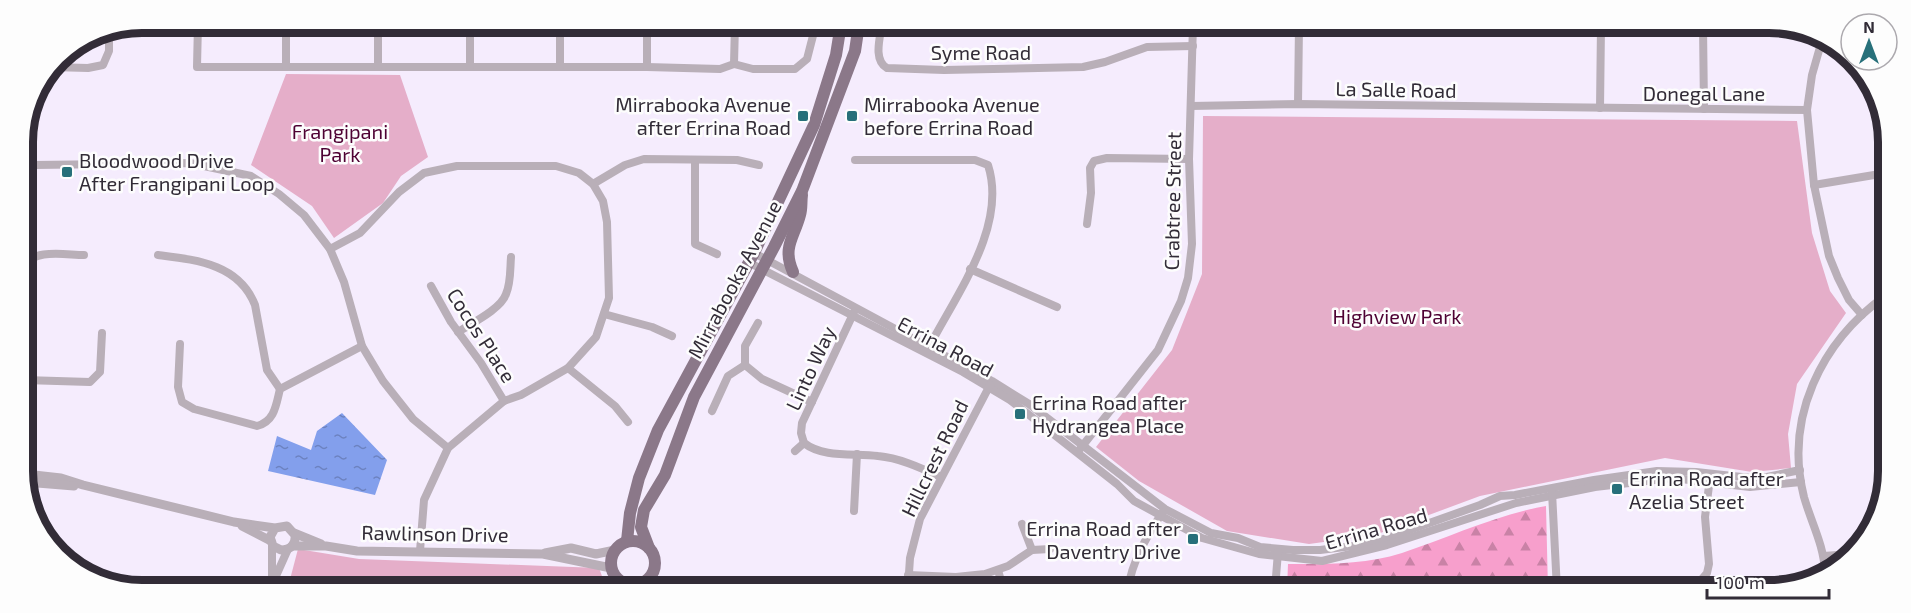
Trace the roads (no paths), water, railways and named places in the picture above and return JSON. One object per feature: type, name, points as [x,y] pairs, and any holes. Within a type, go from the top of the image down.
[{"type":"main road","name":"Mirrabooka Avenue","points":[[627,542],[630,513],[639,478],[658,430],[751,257],[814,125],[836,55],[840,33]]},
{"type":"main road","name":"Mirrabooka Avenue","points":[[647,580],[655,567],[653,554],[641,527],[644,510],[665,475],[694,397],[802,191],[855,51],[858,33]]},
{"type":"main road","points":[[793,272],[789,263],[789,244],[801,213],[802,191]]},
{"type":"main road","points":[[611,568],[612,555],[615,550],[627,542],[639,542],[649,548]]},
{"type":"main road","name":"Mirrabooka Avenue","points":[[611,568],[618,580]]},
{"type":"street","points":[[198,33],[197,67],[720,69],[734,64],[753,69],[795,69],[807,59],[814,33]]},
{"type":"street","points":[[286,33],[286,67]]},
{"type":"street","points":[[378,33],[378,67]]},
{"type":"street","points":[[470,33],[470,67]]},
{"type":"street","points":[[560,33],[560,67]]},
{"type":"street","points":[[647,33],[647,67]]},
{"type":"street","points":[[734,64],[735,33]]},
{"type":"street","name":"Syme Road","points":[[881,33],[878,58],[887,68],[944,70],[1083,67],[1147,47],[1193,46]]},
{"type":"street","name":"Crabtree Street","points":[[1080,450],[1158,350],[1181,301],[1188,278],[1192,244],[1189,159],[1193,33]]},
{"type":"street","points":[[1298,104],[1299,33]]},
{"type":"street","points":[[1600,108],[1601,33]]},
{"type":"street","points":[[1703,33],[1704,109]]},
{"type":"street","points":[[62,68],[88,68],[103,65],[109,51],[109,38]]},
{"type":"street","points":[[1820,46],[1812,75],[1807,110],[1814,185],[1833,267],[1849,300],[1862,315]]},
{"type":"street","name":"La Salle Road","points":[[1191,106],[1298,104],[1600,108]]},
{"type":"street","name":"Donegal Lane","points":[[1600,108],[1807,110]]},
{"type":"street","points":[[1087,224],[1091,193],[1090,168],[1094,161],[1107,158],[1189,159]]},
{"type":"street","points":[[593,184],[625,165],[644,159],[737,160],[759,165]]},
{"type":"street","points":[[855,160],[975,160],[988,165],[993,180],[991,217],[970,269],[927,350]]},
{"type":"street","points":[[695,161],[696,244],[717,254]]},
{"type":"street","points":[[33,166],[190,163],[251,176],[279,194],[304,215],[330,249],[344,282],[362,346],[383,381],[413,419],[448,447]]},
{"type":"street","points":[[330,249],[360,233],[408,184],[424,173],[457,166],[556,166],[579,173],[593,184],[603,201],[607,222],[609,298],[596,338],[568,368],[521,395],[504,401],[448,447],[424,500],[420,551]]},
{"type":"street","points":[[1814,185],[1878,174]]},
{"type":"street","points":[[33,257],[37,255],[84,255]]},
{"type":"street","points":[[158,255],[204,262],[224,269],[240,281],[255,305],[260,321],[267,370],[280,389]]},
{"type":"street","points":[[458,332],[497,307],[504,299],[509,285],[511,257]]},
{"type":"street","name":"Errina Road","points":[[751,257],[1029,404],[1117,484],[1128,497],[1162,513]]},
{"type":"street","name":"Errina Road","points":[[765,264],[793,272],[855,311]]},
{"type":"street","points":[[970,269],[1057,307]]},
{"type":"street","name":"Cocos Place","points":[[431,286],[458,332],[481,363],[504,401]]},
{"type":"street","points":[[1825,564],[1824,556],[1805,498],[1800,470],[1799,434],[1809,390],[1817,372],[1834,346],[1862,315],[1878,302]]},
{"type":"street","name":"Linto Way","points":[[855,311],[802,423],[801,434],[804,443],[818,451],[891,458],[941,477]]},
{"type":"street","points":[[604,314],[652,327],[672,336]]},
{"type":"street","points":[[745,365],[745,346],[758,323]]},
{"type":"street","points":[[33,380],[90,382],[100,372],[102,333]]},
{"type":"street","points":[[180,344],[179,397],[186,406],[257,426],[272,417],[280,389],[362,346]]},
{"type":"street","points":[[745,365],[762,379],[812,402]]},
{"type":"street","points":[[712,411],[728,376],[745,365]]},
{"type":"street","points":[[568,368],[615,406],[628,422]]},
{"type":"street","name":"Hillcrest Road","points":[[908,580],[914,538],[920,519],[990,384]]},
{"type":"street","name":"Linto Way","points":[[795,451],[804,443]]},
{"type":"street","name":"Errina Road","points":[[1080,450],[1162,513],[1202,538],[1233,548],[1278,552],[1322,561],[1361,552],[1552,491],[1657,471],[1710,478],[1750,487],[1802,482]]},
{"type":"street","points":[[854,511],[857,454]]},
{"type":"street","name":"Errina Road","points":[[1710,478],[1767,477],[1800,470]]},
{"type":"street","name":"Rawlinson Drive","points":[[33,475],[61,478],[234,522],[276,528],[287,526],[294,533],[326,546]]},
{"type":"street","points":[[1701,580],[1707,573],[1709,564],[1705,517],[1710,478]]},
{"type":"street","name":"Rawlinson Drive","points":[[34,483],[58,486],[83,485]]},
{"type":"street","points":[[1552,491],[1556,580]]},
{"type":"street","points":[[1130,580],[1140,552],[1162,513]]},
{"type":"street","name":"Rawlinson Drive","points":[[234,522],[279,550],[326,546],[357,551],[543,554],[611,568]]},
{"type":"street","points":[[1022,524],[1032,550]]},
{"type":"street","points":[[272,580],[271,534],[276,528]]},
{"type":"street","points":[[274,580],[295,540],[294,533]]},
{"type":"street","name":"Rawlinson Drive","points":[[543,554],[571,548],[596,554],[615,550]]},
{"type":"street","points":[[908,575],[956,577],[985,574],[1008,566],[1032,550],[1050,549]]},
{"type":"street","points":[[1276,580],[1278,552]]},
{"type":"street","points":[[1824,556],[1838,555]]},
{"type":"street","points":[[998,570],[1001,580]]},
{"type":"water","points":[[342,413],[387,460],[375,495],[268,471],[277,436],[311,450],[317,431]]},
{"type":"place","name":"Mirrabooka Avenue after Errina Road","points":[[803,116]]},
{"type":"place","name":"Mirrabooka Avenue before Errina Road","points":[[852,116]]},
{"type":"place","name":"Bloodwood Drive After Frangipani Loop","points":[[67,172]]},
{"type":"place","name":"Errina Road after Hydrangea Place","points":[[1020,414]]},
{"type":"place","name":"Errina Road after Azelia Street","points":[[1617,489]]},
{"type":"place","name":"Errina Road after Daventry Drive","points":[[1193,539]]},
{"type":"park label","name":"Frangipani Park","points":[[340,142]]},
{"type":"park label","name":"Highview Park","points":[[1397,316]]}]
